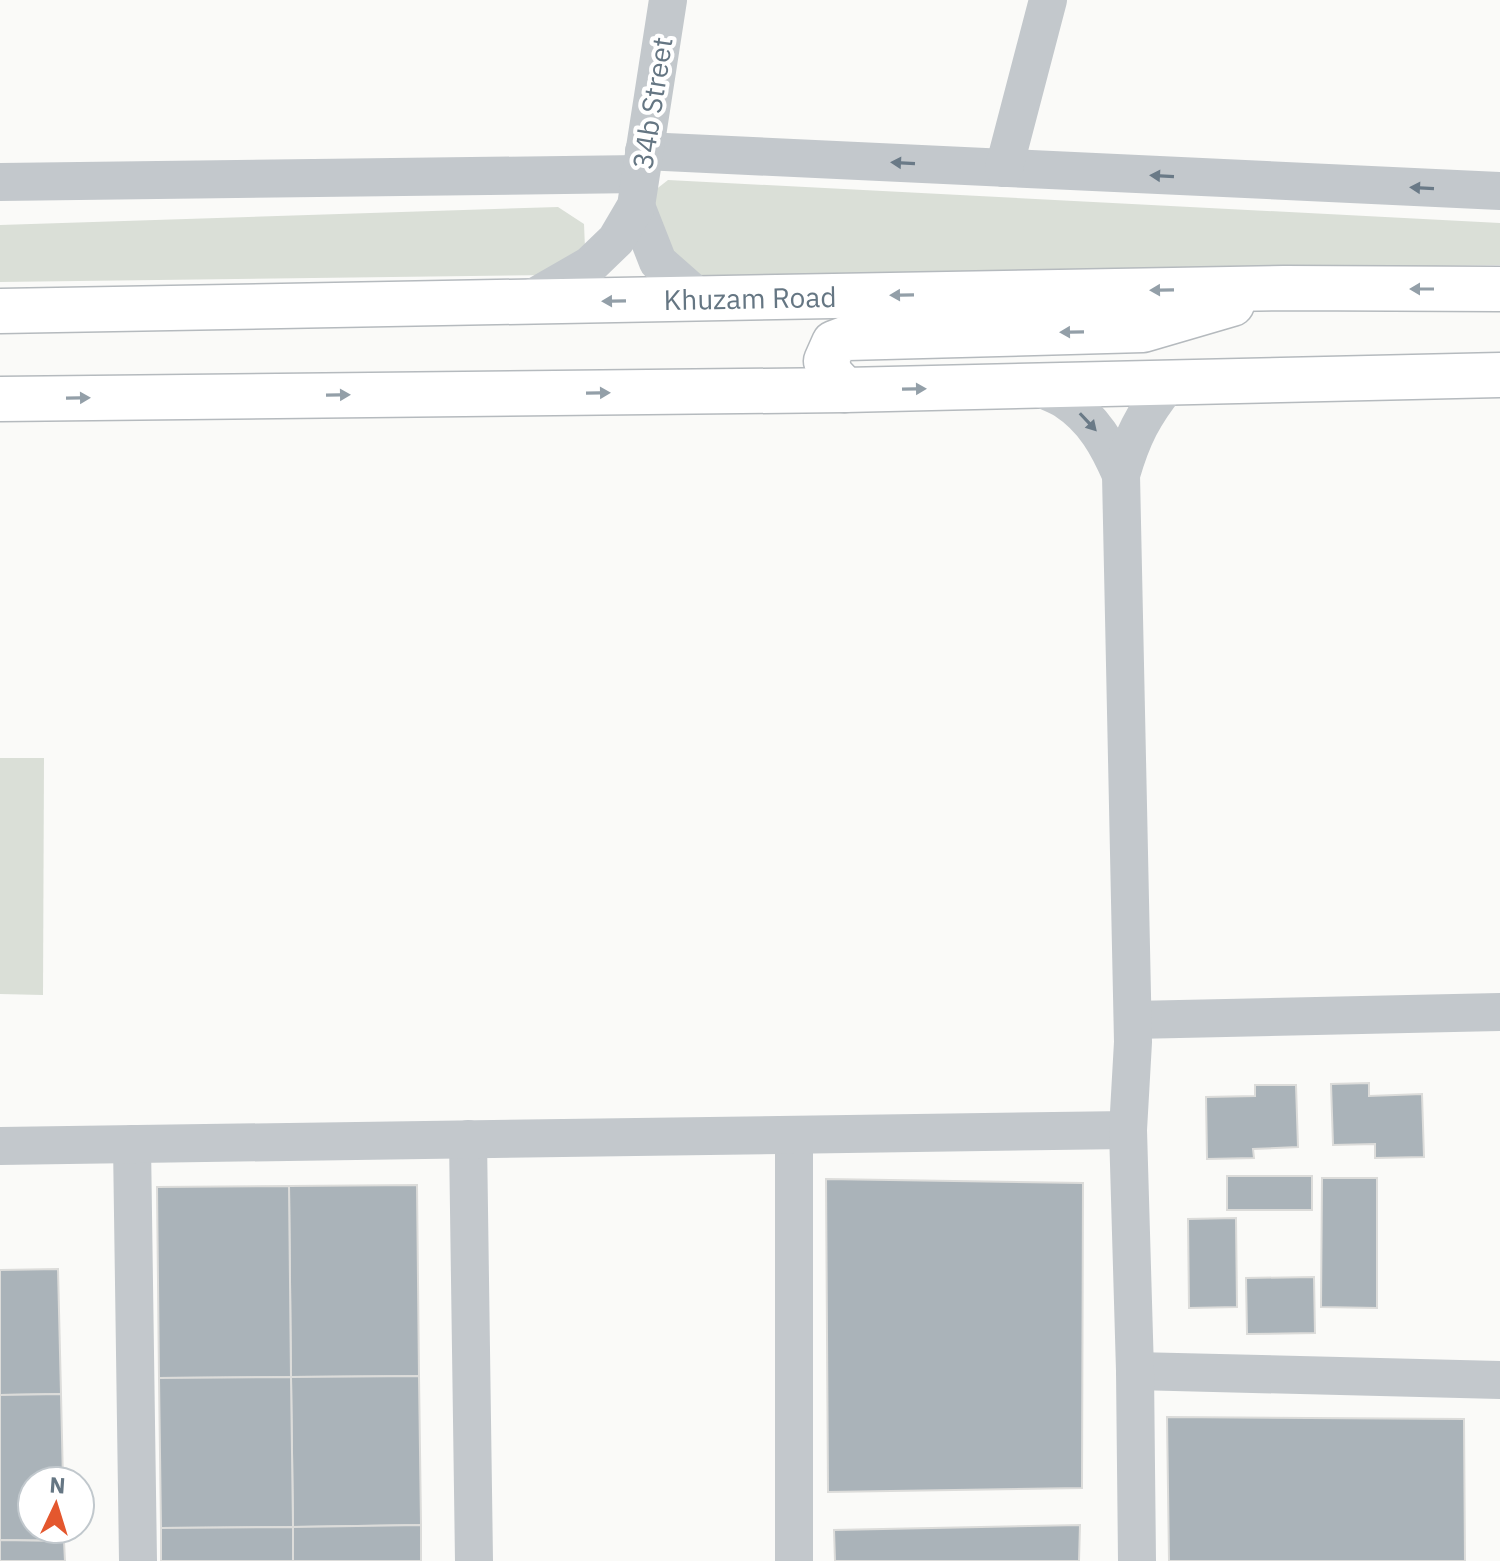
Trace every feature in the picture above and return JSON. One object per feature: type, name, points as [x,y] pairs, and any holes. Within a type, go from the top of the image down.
[{"type":"main road","name":"Khuzam Road","points":[[0,311],[1284,288],[1500,289]]},
{"type":"main road","points":[[845,390],[831,375],[826,361],[834,343],[847,338],[1143,330],[1284,288]]},
{"type":"main road","points":[[0,399],[845,390],[1500,375]]},
{"type":"street","name":"34b Street","points":[[524,303],[590,265],[616,240],[640,177],[668,0]]},
{"type":"street","points":[[1004,168],[1048,0]]},
{"type":"street","points":[[0,182],[640,177],[1004,168],[1500,191]]},
{"type":"street","name":"34b Street","points":[[640,177],[658,262],[700,299]]},
{"type":"street","points":[[1137,1561],[1128,1130],[1133,1020],[1121,475],[1138,426],[1168,384]]},
{"type":"street","points":[[1036,386],[1065,400],[1089,421],[1108,446],[1121,475]]},
{"type":"street","points":[[1133,1020],[1500,1012]]},
{"type":"street","points":[[0,1146],[1128,1130]]},
{"type":"street","points":[[794,1135],[794,1561]]},
{"type":"street","points":[[468,1139],[474,1561]]},
{"type":"street","points":[[132,1144],[138,1561]]},
{"type":"street","points":[[1135,1371],[1500,1380]]},
{"type":"shaded area","points":[[668,180],[1500,223],[1500,265],[661,277],[645,198]]},
{"type":"shaded area","points":[[558,207],[584,224],[585,248],[554,275],[0,282],[0,225]]},
{"type":"shaded area","points":[[0,758],[44,758],[43,995],[0,994]]},
{"type":"building","points":[[1369,1083],[1369,1096],[1422,1094],[1424,1157],[1375,1158],[1375,1144],[1333,1145],[1331,1084]]},
{"type":"building","points":[[1255,1085],[1296,1085],[1298,1147],[1253,1149],[1254,1158],[1207,1159],[1206,1097],[1255,1096]]},
{"type":"building","points":[[1227,1176],[1312,1176],[1312,1210],[1227,1210]]},
{"type":"building","points":[[1322,1178],[1377,1178],[1377,1308],[1321,1307]]},
{"type":"building","points":[[826,1179],[1083,1183],[1082,1488],[828,1492]]},
{"type":"building","points":[[417,1185],[419,1376],[291,1377],[289,1186]]},
{"type":"building","points":[[289,1186],[291,1377],[159,1378],[157,1187]]},
{"type":"building","points":[[1236,1218],[1237,1307],[1189,1308],[1188,1219]]},
{"type":"building","points":[[58,1269],[61,1394],[0,1395],[0,1270]]},
{"type":"building","points":[[1314,1277],[1315,1333],[1247,1334],[1246,1278]]},
{"type":"building","points":[[419,1376],[421,1525],[293,1527],[291,1377]]},
{"type":"building","points":[[291,1377],[293,1527],[161,1528],[159,1378]]},
{"type":"building","points":[[61,1394],[63,1465],[16,1465],[16,1540],[0,1540],[0,1395]]},
{"type":"building","points":[[1167,1417],[1464,1419],[1465,1561],[1169,1561]]},
{"type":"building","points":[[421,1525],[421,1561],[293,1561],[293,1527]]},
{"type":"building","points":[[1080,1525],[1079,1561],[835,1561],[834,1530]]},
{"type":"building","points":[[293,1527],[293,1561],[161,1561],[161,1528]]},
{"type":"building","points":[[0,1540],[16,1540],[16,1545],[64,1545],[65,1561],[0,1561]]}]
